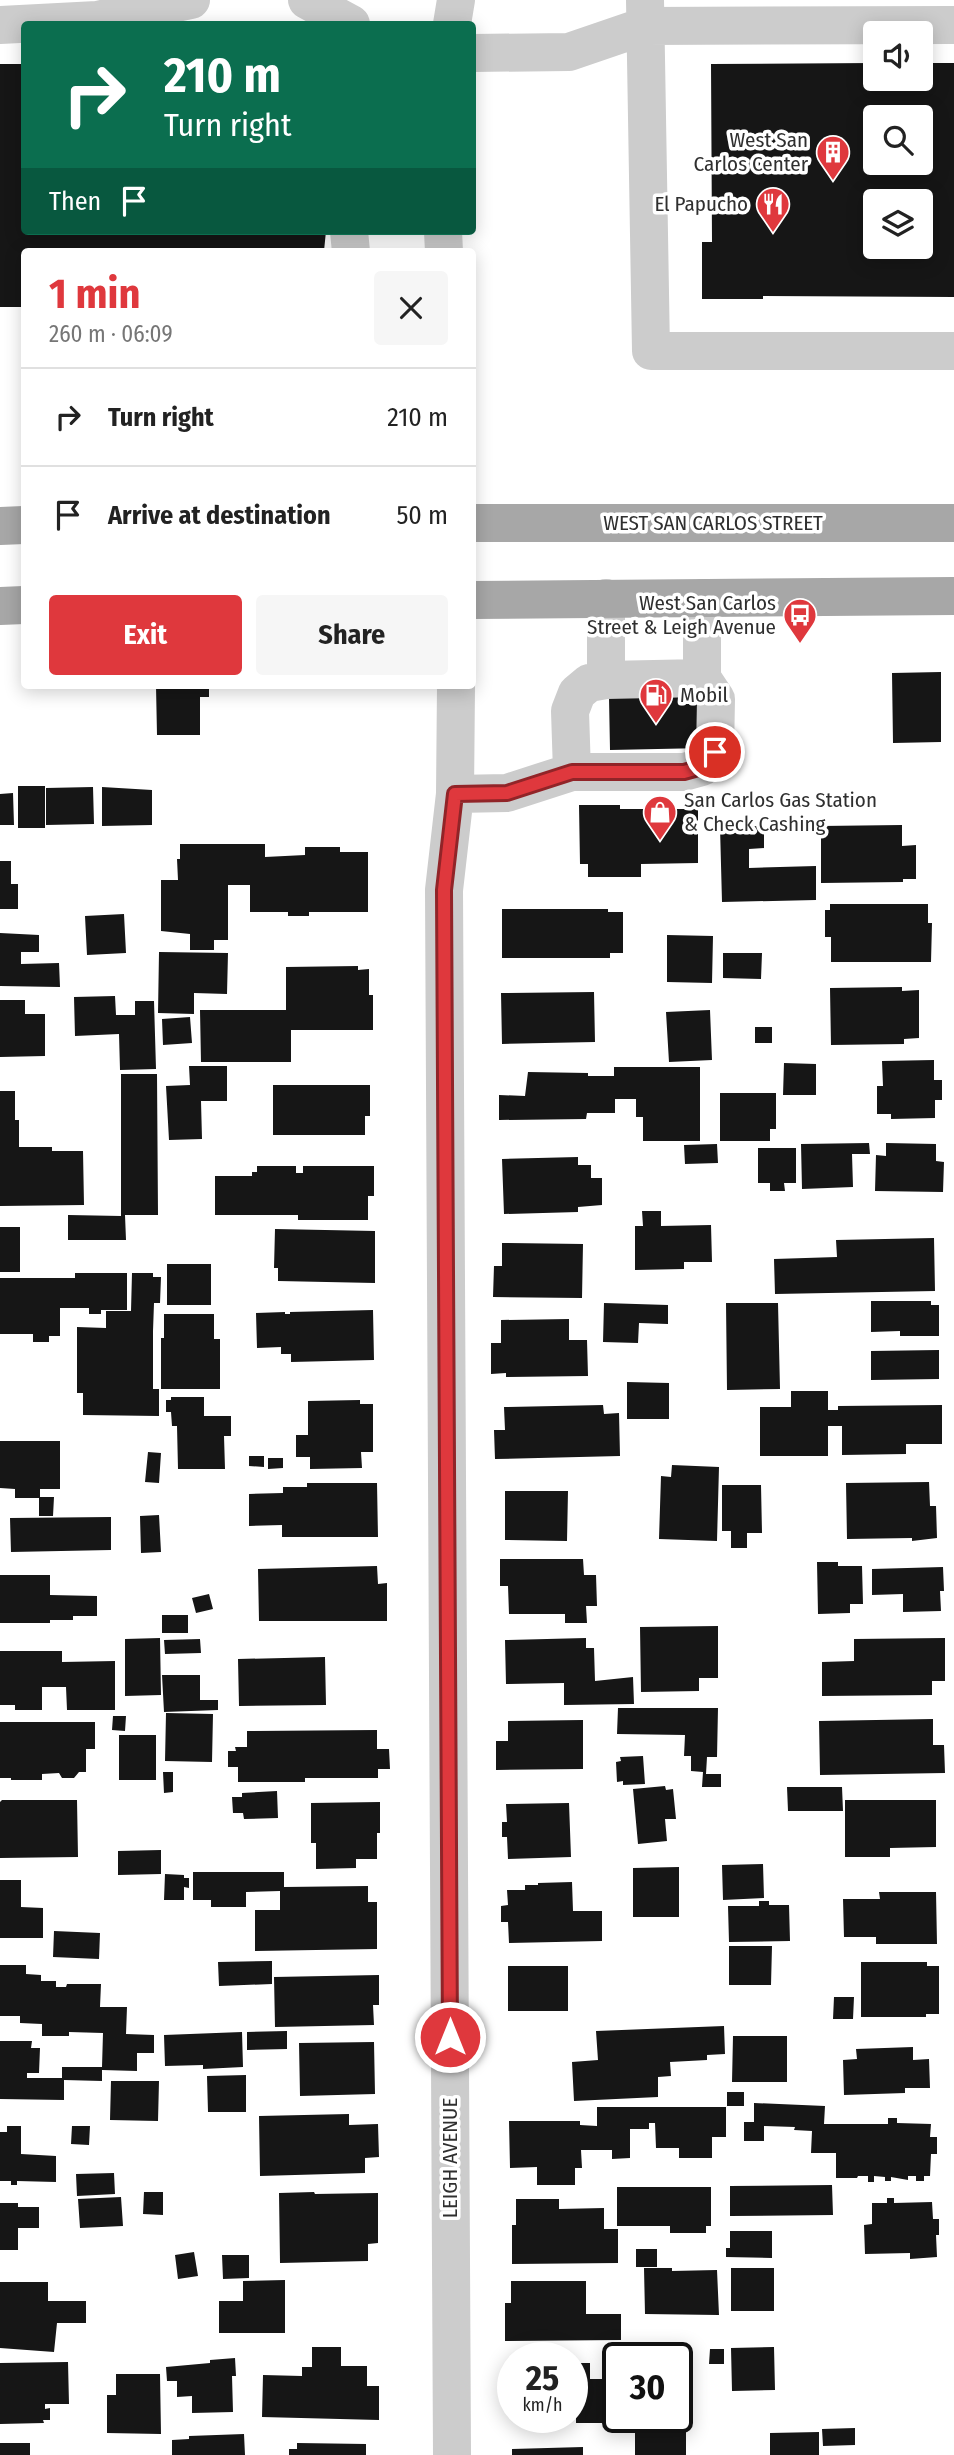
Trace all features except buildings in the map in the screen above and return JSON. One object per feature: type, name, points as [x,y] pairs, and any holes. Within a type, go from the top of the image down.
[{"type":"main road","name":"WEST SAN CARLOS STREET","points":[[476,523],[954,523]]},
{"type":"main road","points":[[0,526],[21,525]]},
{"type":"main road","points":[[476,600],[954,596]]},
{"type":"main road","points":[[0,606],[21,605]]},
{"type":"street","points":[[78,21],[97,20],[191,0]]},
{"type":"street","points":[[307,0],[346,21]]},
{"type":"street","points":[[453,21],[457,0]]},
{"type":"street","points":[[645,13],[650,351],[954,351]]},
{"type":"street","points":[[476,53],[569,52],[645,13],[954,25]]},
{"type":"street","points":[[0,25],[21,24]]},
{"type":"street","points":[[606,598],[606,680]]},
{"type":"street","points":[[455,794],[507,793],[572,772],[684,772],[702,767],[715,752],[716,699],[702,678],[702,598]]},
{"type":"street","points":[[572,772],[570,711],[577,693],[589,683],[606,680],[702,678]]},
{"type":"street","name":"LEIGH AVENUE","points":[[452,2455],[444,890],[455,794],[456,689]]},
{"type":"place","name":"West San Carlos Center","points":[[833,182]]},
{"type":"place","name":"El Papucho","points":[[773,234]]},
{"type":"place","name":"West San Carlos Street & Leigh Avenue","points":[[800,645]]},
{"type":"place","name":"Mobil","points":[[656,725]]},
{"type":"place","name":"San Carlos Gas Station & Check Cashing","points":[[660,842]]},
{"type":"route","points":[[450,2037],[444,890],[455,794],[507,793],[572,772],[684,772],[702,767],[715,752]]}]
